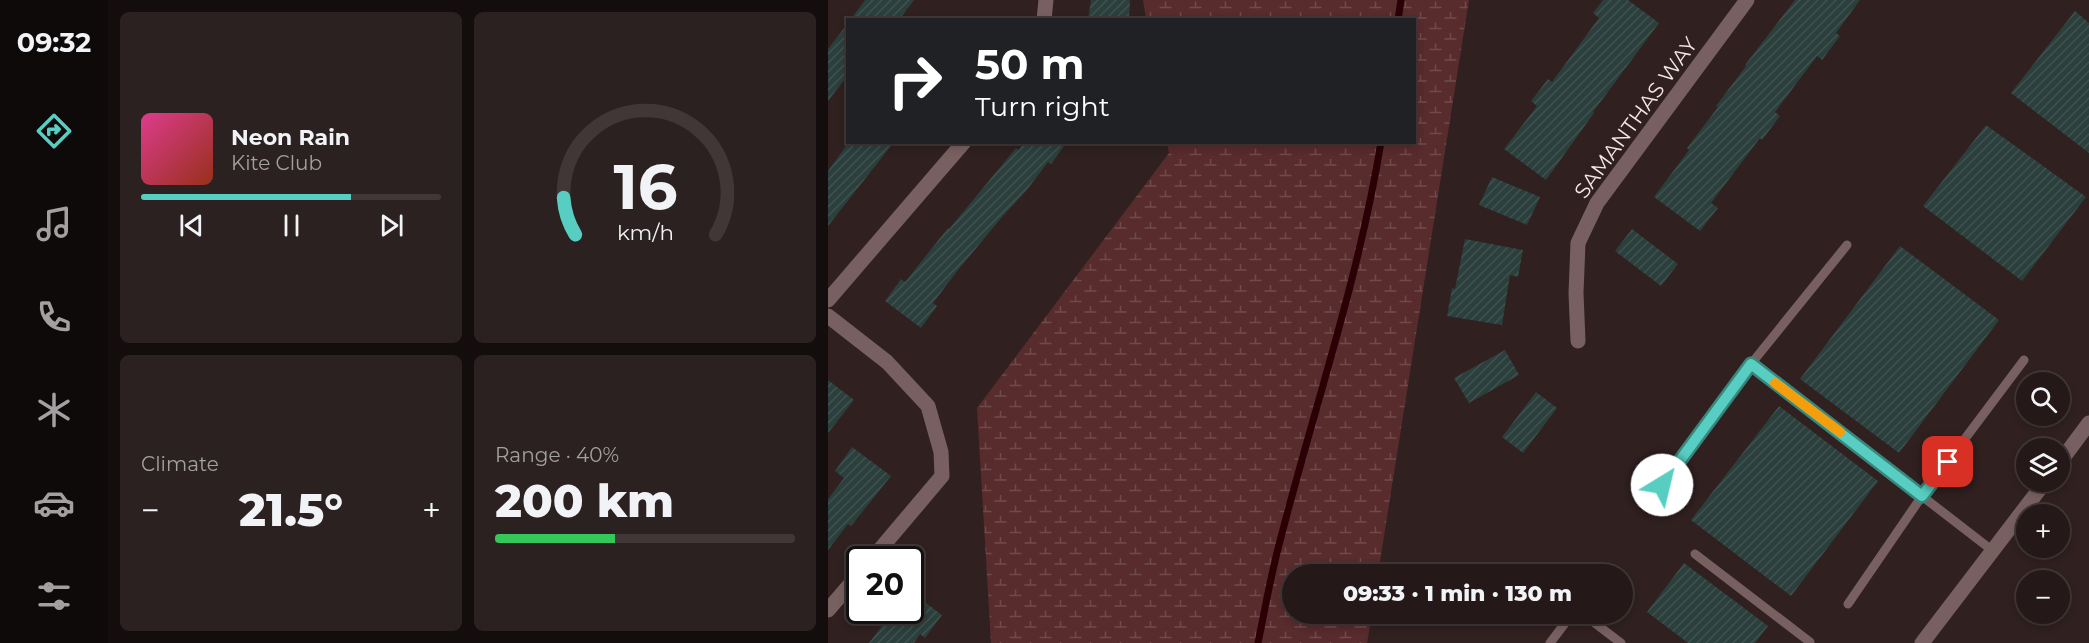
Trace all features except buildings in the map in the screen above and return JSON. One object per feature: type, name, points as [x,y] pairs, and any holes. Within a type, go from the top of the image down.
[{"type":"street","points":[[1044,18],[1046,0]]},
{"type":"street","name":"SAMANTHAS WAY","points":[[1578,341],[1576,293],[1578,243],[1597,203],[1747,0]]},
{"type":"street","points":[[828,300],[962,144]]},
{"type":"street","points":[[828,316],[886,362],[928,406],[941,452],[942,476],[883,546]]},
{"type":"street","points":[[2070,449],[2089,423]]},
{"type":"street","points":[[1922,643],[2037,492]]},
{"type":"street","points":[[828,610],[846,589]]},
{"type":"lane","points":[[1662,485],[1751,364],[1847,245]]},
{"type":"lane","points":[[1848,604],[1922,496],[2024,360]]},
{"type":"lane","points":[[1751,364],[1993,551]]},
{"type":"lane","points":[[1695,554],[1809,643]]},
{"type":"lane","points":[[1550,643],[1564,624]]},
{"type":"lane","points":[[1596,624],[1621,643]]},
{"type":"green space","points":[[1143,0],[1469,0],[1380,564],[1282,564],[1282,624],[1370,624],[1367,643],[991,643],[977,408],[1169,153],[1167,144],[1416,144],[1416,18],[1146,18]]},
{"type":"waterway","points":[[1398,18],[1401,0]]},
{"type":"waterway","points":[[1258,643],[1277,553],[1361,243],[1381,144]]},
{"type":"slow traffic","points":[[1775,383],[1840,432]]},
{"type":"route","points":[[1662,485],[1751,364],[1922,496],[1948,462]]}]
